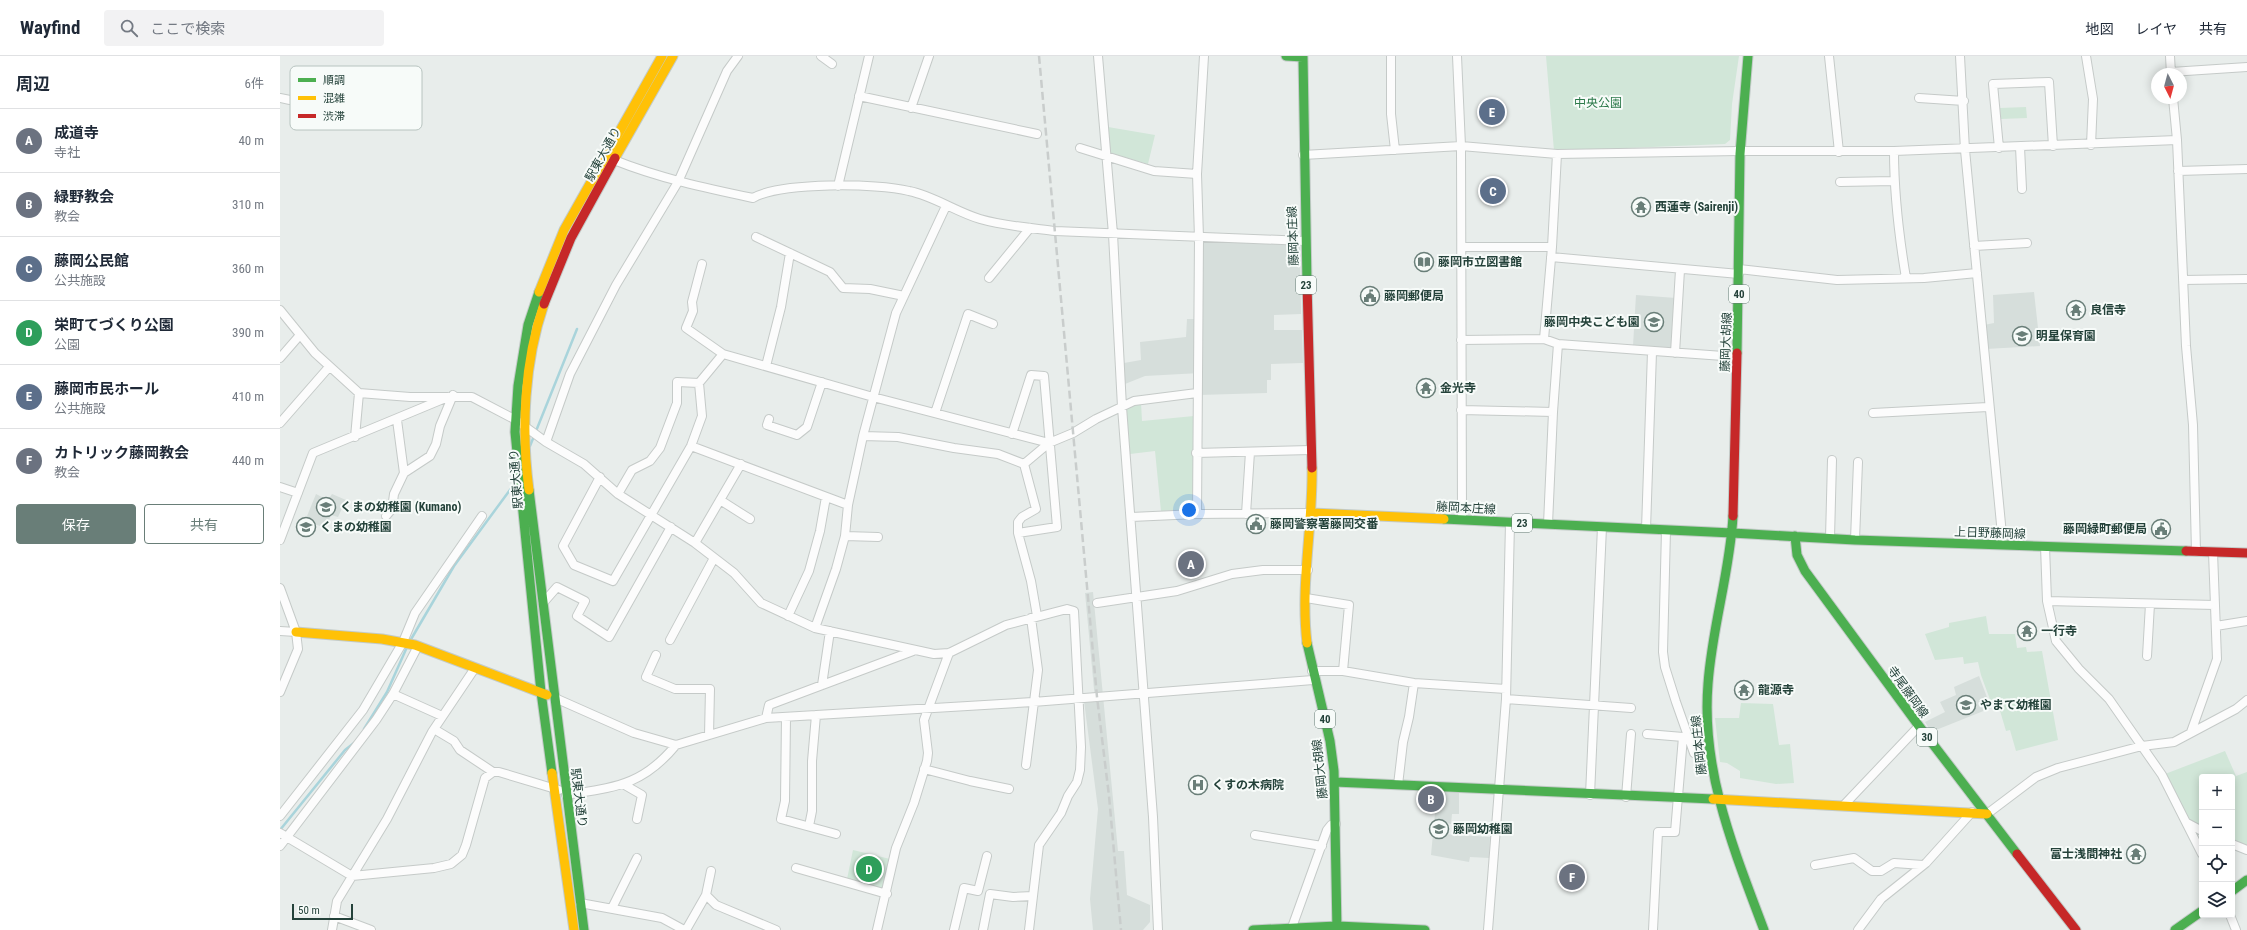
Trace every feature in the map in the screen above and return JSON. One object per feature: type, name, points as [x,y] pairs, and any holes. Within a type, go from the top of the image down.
[{"type":"main road","name":"駅東大通り","points":[[574,930],[541,692],[518,475],[515,432],[518,386],[528,325],[543,278],[564,230],[662,56]]},
{"type":"main road","name":"駅東大通り","points":[[584,930],[526,476],[525,426],[527,387],[537,327],[552,281],[573,234],[673,56]]},
{"type":"main road","name":"藤岡本庄線","points":[[1286,56],[1303,57],[1303,155],[1312,514],[1732,532],[1714,634],[1708,691],[1707,734],[1718,800],[1728,832],[1764,930]]},
{"type":"main road","name":"藤岡大胡線","points":[[1732,532],[1739,272],[1739,150],[1741,104],[1748,56]]},
{"type":"main road","name":"藤岡大胡線","points":[[1312,514],[1306,598],[1306,635],[1312,676],[1328,727],[1335,782],[1337,928]]},
{"type":"main road","name":"上日野藤岡線","points":[[1732,532],[1855,540],[2247,553]]},
{"type":"main road","name":"寺尾藤岡線","points":[[1795,536],[1797,555],[1805,571],[1919,726],[2076,930]]},
{"type":"main road","points":[[296,632],[403,642],[417,645],[449,656],[475,668],[555,698]]},
{"type":"main road","points":[[1335,782],[1626,797],[1972,812],[1987,814]]},
{"type":"main road","points":[[2235,889],[2247,880]]},
{"type":"main road","points":[[2175,930],[2199,913]]},
{"type":"main road","points":[[1253,930],[1337,928],[1425,930]]},
{"type":"street","points":[[546,442],[570,374],[616,286],[678,182],[727,71],[738,56]]},
{"type":"street","points":[[821,56],[832,64]]},
{"type":"street","points":[[838,186],[869,56]]},
{"type":"street","points":[[911,108],[929,56]]},
{"type":"street","points":[[1098,56],[1113,234],[1122,407],[1153,817],[1158,930]]},
{"type":"street","points":[[1197,514],[1196,453],[1199,238],[1197,174],[1204,56]]},
{"type":"street","points":[[1391,56],[1391,114],[1395,150]]},
{"type":"street","points":[[1457,56],[1461,146],[1462,520]]},
{"type":"street","points":[[1829,56],[1839,152]]},
{"type":"street","points":[[1960,56],[1964,101],[1965,150],[1988,407],[2003,545]]},
{"type":"street","points":[[2086,56],[2093,99],[2091,145]]},
{"type":"street","points":[[2170,56],[2171,68]]},
{"type":"street","points":[[2187,72],[2247,67]]},
{"type":"street","points":[[1999,148],[1993,84],[2049,82],[2053,146]]},
{"type":"street","points":[[859,96],[1037,134]]},
{"type":"street","points":[[280,98],[290,100]]},
{"type":"street","points":[[1920,98],[1964,101]]},
{"type":"street","points":[[2174,104],[2177,140],[2183,280],[2193,425],[2196,552]]},
{"type":"street","points":[[1303,155],[1461,146],[1557,154],[1739,150],[1839,152],[1965,150],[2177,140]]},
{"type":"street","points":[[2020,147],[2022,189]]},
{"type":"street","points":[[1080,148],[1154,170],[1197,174]]},
{"type":"street","points":[[1894,151],[1894,181],[1899,240],[1906,278]]},
{"type":"street","points":[[1544,339],[1552,246],[1557,154]]},
{"type":"street","points":[[614,160],[644,172],[678,182],[753,198],[761,193],[778,190],[838,186],[910,191],[980,219],[1030,228],[1113,234],[1305,241]]},
{"type":"street","points":[[2178,171],[2247,169]]},
{"type":"street","points":[[1840,182],[1894,181]]},
{"type":"street","points":[[815,628],[836,569],[845,536],[848,505],[863,436],[896,314],[946,206]]},
{"type":"street","points":[[989,278],[1030,228]]},
{"type":"street","points":[[756,237],[830,272],[843,288],[870,289],[904,296]]},
{"type":"street","points":[[1974,246],[2027,243]]},
{"type":"street","points":[[1462,247],[1552,246]]},
{"type":"street","points":[[766,366],[781,307],[790,253]]},
{"type":"street","points":[[1551,257],[1680,270],[1739,272],[1838,280],[1906,278],[1976,273]]},
{"type":"street","points":[[702,264],[692,302],[693,311],[686,328],[723,354],[873,397],[1049,443]]},
{"type":"street","points":[[1675,353],[1680,270]]},
{"type":"street","points":[[2183,280],[2247,279]]},
{"type":"street","points":[[280,310],[329,367],[359,393],[410,397],[453,395],[472,396],[516,420],[546,442],[584,464],[618,494],[696,543],[734,573],[761,603],[815,628],[934,654],[949,654],[986,634],[1034,617],[1067,609],[1074,611],[1081,747],[1077,782],[1068,796],[1061,813],[1039,845],[1029,930]]},
{"type":"street","points":[[935,413],[968,314],[993,324]]},
{"type":"street","points":[[280,358],[300,335]]},
{"type":"street","points":[[1461,340],[1544,339],[1558,344],[1737,357]]},
{"type":"street","points":[[1548,524],[1553,412],[1558,344]]},
{"type":"street","points":[[1646,529],[1652,352]]},
{"type":"street","points":[[600,478],[563,546],[574,565],[613,581],[691,446],[702,416],[699,383],[723,354]]},
{"type":"street","points":[[280,423],[329,367]]},
{"type":"street","points":[[1012,434],[1031,375],[1044,376],[1057,527],[1018,533]]},
{"type":"street","points":[[618,494],[632,470],[650,461],[660,448],[677,403],[677,382],[699,383]]},
{"type":"street","points":[[769,419],[767,425],[798,435],[807,427],[822,382]]},
{"type":"street","points":[[355,437],[359,393]]},
{"type":"street","points":[[1024,464],[1049,443],[1073,433],[1096,419],[1134,400],[1197,393]]},
{"type":"street","points":[[280,540],[313,453],[397,420],[453,395]]},
{"type":"street","points":[[386,516],[392,509],[394,494],[404,473],[430,456],[436,444],[440,426],[453,395]]},
{"type":"street","points":[[1873,413],[1988,407]]},
{"type":"street","points":[[1461,410],[1553,412]]},
{"type":"street","points":[[397,420],[404,473]]},
{"type":"street","points":[[863,436],[898,437],[954,448],[998,454],[1024,464]]},
{"type":"street","points":[[691,446],[848,505]]},
{"type":"street","points":[[1196,453],[1311,450]]},
{"type":"street","points":[[1246,514],[1250,452]]},
{"type":"street","points":[[1830,538],[1832,460]]},
{"type":"street","points":[[1855,540],[1858,462]]},
{"type":"street","points":[[696,543],[741,464]]},
{"type":"street","points":[[1024,464],[1036,509],[1022,516],[1018,522],[1018,533],[1031,581],[1038,670],[1026,764]]},
{"type":"street","points":[[280,487],[298,494]]},
{"type":"street","points":[[788,616],[809,572],[826,497]]},
{"type":"street","points":[[720,500],[750,519]]},
{"type":"street","points":[[1131,517],[1197,514],[1312,514]]},
{"type":"street","points":[[280,816],[362,710],[403,642],[416,613],[482,516]]},
{"type":"street","points":[[1488,930],[1497,790],[1506,699],[1510,523]]},
{"type":"street","points":[[543,603],[557,587],[585,601],[577,616],[609,637],[671,527]]},
{"type":"street","points":[[1590,795],[1602,527]]},
{"type":"street","points":[[1666,530],[1663,652],[1670,683],[1686,736],[1694,753],[1702,758],[1710,758]]},
{"type":"street","points":[[845,536],[878,537]]},
{"type":"street","points":[[2045,546],[2047,601],[2056,641],[2079,669],[2109,699],[2142,746],[2162,775],[2199,848]]},
{"type":"street","points":[[2191,732],[2217,659],[2213,552]]},
{"type":"street","points":[[670,640],[714,558]]},
{"type":"street","points":[[1097,603],[1177,591],[1232,574],[1263,570],[1308,570]]},
{"type":"street","points":[[280,588],[296,632],[298,649],[281,688]]},
{"type":"street","points":[[1306,598],[1350,605],[1343,671]]},
{"type":"street","points":[[2047,601],[2215,605]]},
{"type":"street","points":[[2147,656],[2150,604]]},
{"type":"street","points":[[2216,626],[2247,621]]},
{"type":"street","points":[[280,631],[296,632]]},
{"type":"street","points":[[822,685],[830,631]]},
{"type":"street","points":[[280,846],[284,835],[344,765],[393,694],[417,645]]},
{"type":"street","points":[[766,718],[769,705],[914,650]]},
{"type":"street","points":[[877,930],[896,848],[914,803],[928,753],[924,720],[949,654]]},
{"type":"street","points":[[656,655],[646,677],[675,689],[710,689],[709,735]]},
{"type":"street","points":[[332,930],[336,901],[387,819],[434,729],[475,668]]},
{"type":"street","points":[[555,698],[634,733],[676,745],[766,718],[1143,694],[1312,676],[1343,671],[1414,683],[1506,689]]},
{"type":"street","points":[[1398,785],[1402,742],[1409,717],[1414,683]]},
{"type":"street","points":[[393,694],[442,716]]},
{"type":"street","points":[[1506,699],[1631,708]]},
{"type":"street","points":[[1987,814],[2036,777],[2058,768],[2142,746],[2174,742],[2236,709],[2247,700]]},
{"type":"street","points":[[809,826],[812,811],[812,761],[816,715]]},
{"type":"street","points":[[786,716],[785,801],[781,820],[836,834]]},
{"type":"street","points":[[1844,806],[1919,726]]},
{"type":"street","points":[[434,729],[454,741],[460,750],[493,772],[499,772],[566,793],[614,787],[634,780],[661,763],[676,745]]},
{"type":"street","points":[[1626,797],[1631,734]]},
{"type":"street","points":[[1647,734],[1686,736]]},
{"type":"street","points":[[1652,930],[1658,832],[1675,832],[1677,799],[1686,736]]},
{"type":"street","points":[[924,769],[970,782],[1009,789]]},
{"type":"street","points":[[284,835],[352,876],[434,868],[451,864],[462,855],[485,778],[493,772]]},
{"type":"street","points":[[623,784],[642,796],[637,819]]},
{"type":"street","points":[[1858,930],[1881,899],[1923,865],[1972,812]]},
{"type":"street","points":[[2187,823],[2199,829]]},
{"type":"street","points":[[1292,929],[1327,830],[1331,825],[1336,824]]},
{"type":"street","points":[[1255,836],[1322,846]]},
{"type":"street","points":[[2235,845],[2247,850]]},
{"type":"street","points":[[978,891],[987,856]]},
{"type":"street","points":[[612,908],[637,858]]},
{"type":"street","points":[[1814,865],[1854,858],[1872,871],[1881,871],[1894,863],[1923,865]]},
{"type":"street","points":[[796,868],[886,894]]},
{"type":"street","points":[[580,903],[662,918],[685,930],[706,895],[711,871]]},
{"type":"street","points":[[954,930],[964,888],[990,894],[1013,897],[1033,896]]},
{"type":"street","points":[[983,930],[990,894]]},
{"type":"street","points":[[706,895],[716,905],[771,929]]},
{"type":"street","points":[[334,916],[371,930]]},
{"type":"street","points":[[2231,918],[2236,930]]},
{"type":"shaded area","points":[[1201,241],[1300,245],[1301,314],[1274,315],[1274,330],[1302,330],[1303,363],[1271,364],[1271,380],[1267,380],[1267,393],[1199,395],[1200,373],[1145,376],[1125,384],[1124,363],[1141,360],[1140,342],[1186,337],[1187,319],[1200,319]]},
{"type":"shaded area","points":[[2034,292],[2040,346],[1986,349],[1984,325],[1994,323],[1993,295]]},
{"type":"shaded area","name":"藤岡中央こども園","points":[[1636,295],[1676,298],[1673,349],[1633,346]]},
{"type":"shaded area","name":"くまの幼稚園 (Kumano)","points":[[316,494],[328,500],[332,494],[346,500],[338,517],[331,515],[326,528],[305,521]]},
{"type":"shaded area","points":[[1093,592],[1118,851],[1124,851],[1127,895],[1150,905],[1150,922],[1143,930],[1093,930],[1090,899],[1098,809],[1084,701],[1095,700],[1085,593]]},
{"type":"shaded area","name":"やまて幼稚園","points":[[1979,676],[1991,708],[1931,732],[1925,722],[1945,712],[1940,702],[1956,695],[1954,687]]},
{"type":"shaded area","name":"藤岡幼稚園","points":[[1437,792],[1459,793],[1459,814],[1452,814],[1451,824],[1445,823],[1444,834],[1490,837],[1489,858],[1470,857],[1469,862],[1431,855]]},
{"type":"green space","name":"中央公園","points":[[1546,56],[1739,56],[1732,104],[1730,140],[1725,144],[1554,151]]},
{"type":"green space","points":[[2026,107],[2027,118],[2001,119],[2000,108]]},
{"type":"green space","points":[[1108,127],[1155,135],[1148,164],[1110,153]]},
{"type":"green space","points":[[1141,403],[1142,421],[1194,416],[1195,509],[1161,511],[1155,451],[1130,454],[1126,408]]},
{"type":"green space","points":[[1986,616],[1989,634],[2015,634],[2017,648],[2026,647],[2027,652],[2042,651],[2058,740],[2016,751],[2010,730],[2006,731],[1998,704],[1992,705],[1978,662],[1964,664],[1963,657],[1935,660],[1925,634],[1949,627],[1949,623]]},
{"type":"green space","points":[[1741,703],[1773,704],[1779,745],[1790,744],[1794,783],[1776,784],[1740,778],[1740,771],[1727,763],[1720,762],[1715,718],[1739,718]]},
{"type":"green space","points":[[2225,751],[2236,776],[2247,772],[2247,847],[2235,842],[2235,774],[2199,774],[2199,825],[2189,820],[2165,774]]},
{"type":"green space","points":[[853,850],[890,859],[884,886],[881,889],[847,879]]},
{"type":"waterway","points":[[530,446],[577,329]]},
{"type":"waterway","points":[[410,641],[454,566],[515,483]]},
{"type":"waterway","points":[[364,729],[387,692],[407,647]]},
{"type":"waterway","points":[[280,830],[345,750],[354,743]]},
{"type":"railway","points":[[1039,56],[1097,697],[1109,796],[1121,930]]},
{"type":"traffic: fast","points":[[1286,56],[1303,57],[1307,283]]},
{"type":"traffic: fast","points":[[1737,353],[1740,154],[1748,56]]},
{"type":"traffic: fast","points":[[539,292],[528,325],[518,386],[515,432],[541,692],[552,773]]},
{"type":"traffic: fast","points":[[529,490],[584,930]]},
{"type":"traffic: fast","points":[[1733,516],[1728,558],[1710,663],[1707,716],[1710,748],[1722,810],[1731,840],[1764,930]]},
{"type":"traffic: fast","points":[[1444,519],[1732,533]]},
{"type":"traffic: fast","points":[[1732,533],[1855,540],[2186,551]]},
{"type":"traffic: fast","points":[[1795,536],[1797,555],[1805,571],[1919,726],[2017,854]]},
{"type":"traffic: fast","points":[[1307,643],[1330,741],[1334,771],[1337,930]]},
{"type":"traffic: fast","points":[[1335,782],[1713,799]]},
{"type":"traffic: fast","points":[[2235,889],[2247,880]]},
{"type":"traffic: fast","points":[[2175,930],[2199,913]]},
{"type":"traffic: fast","points":[[1253,930],[1337,926],[1425,930]]},
{"type":"traffic: slow","points":[[539,292],[564,230],[662,56]]},
{"type":"traffic: slow","points":[[615,158],[673,56]]},
{"type":"traffic: slow","points":[[529,490],[525,444],[526,396],[532,349],[544,304]]},
{"type":"traffic: slow","points":[[1307,643],[1305,599],[1311,512],[1312,468]]},
{"type":"traffic: slow","points":[[1312,513],[1444,519]]},
{"type":"traffic: slow","points":[[296,632],[382,639],[415,645],[547,695]]},
{"type":"traffic: slow","points":[[552,773],[574,930]]},
{"type":"traffic: slow","points":[[1713,799],[1987,814]]},
{"type":"traffic: jam","points":[[544,304],[571,238],[615,158]]},
{"type":"traffic: jam","points":[[1307,283],[1312,468]]},
{"type":"traffic: jam","points":[[1733,516],[1737,353]]},
{"type":"traffic: jam","points":[[2186,551],[2247,553]]},
{"type":"traffic: jam","points":[[2017,854],[2076,930]]},
{"type":"place","name":"藤岡市民ホール","points":[[1492,112]]},
{"type":"place","name":"藤岡公民館","points":[[1493,191]]},
{"type":"place","name":"西蓮寺 (Sairenji)","points":[[1641,207]]},
{"type":"place","name":"藤岡市立図書館","points":[[1424,262]]},
{"type":"place","name":"藤岡郵便局","points":[[1370,296]]},
{"type":"place","name":"良信寺","points":[[2076,310]]},
{"type":"place","name":"藤岡中央こども園","points":[[1654,322]]},
{"type":"place","name":"明星保育園","points":[[2022,336]]},
{"type":"place","name":"金光寺","points":[[1426,388]]},
{"type":"place","name":"くまの幼稚園 (Kumano)","points":[[326,507]]},
{"type":"place","name":"藤岡警察署藤岡交番","points":[[1256,524]]},
{"type":"place","name":"くまの幼稚園","points":[[306,527]]},
{"type":"place","name":"藤岡緑町郵便局","points":[[2161,529]]},
{"type":"place","name":"成道寺","points":[[1191,564]]},
{"type":"place","name":"一行寺","points":[[2027,631]]},
{"type":"place","name":"龍源寺","points":[[1744,690]]},
{"type":"place","name":"やまて幼稚園","points":[[1966,705]]},
{"type":"place","name":"くすの木病院","points":[[1198,785]]},
{"type":"place","name":"緑野教会","points":[[1431,799]]},
{"type":"place","name":"藤岡幼稚園","points":[[1439,829]]},
{"type":"place","name":"富士浅間神社","points":[[2136,854]]},
{"type":"place","name":"栄町てづくり公園","points":[[869,869]]},
{"type":"place","name":"カトリック藤岡教会","points":[[1572,877]]}]
